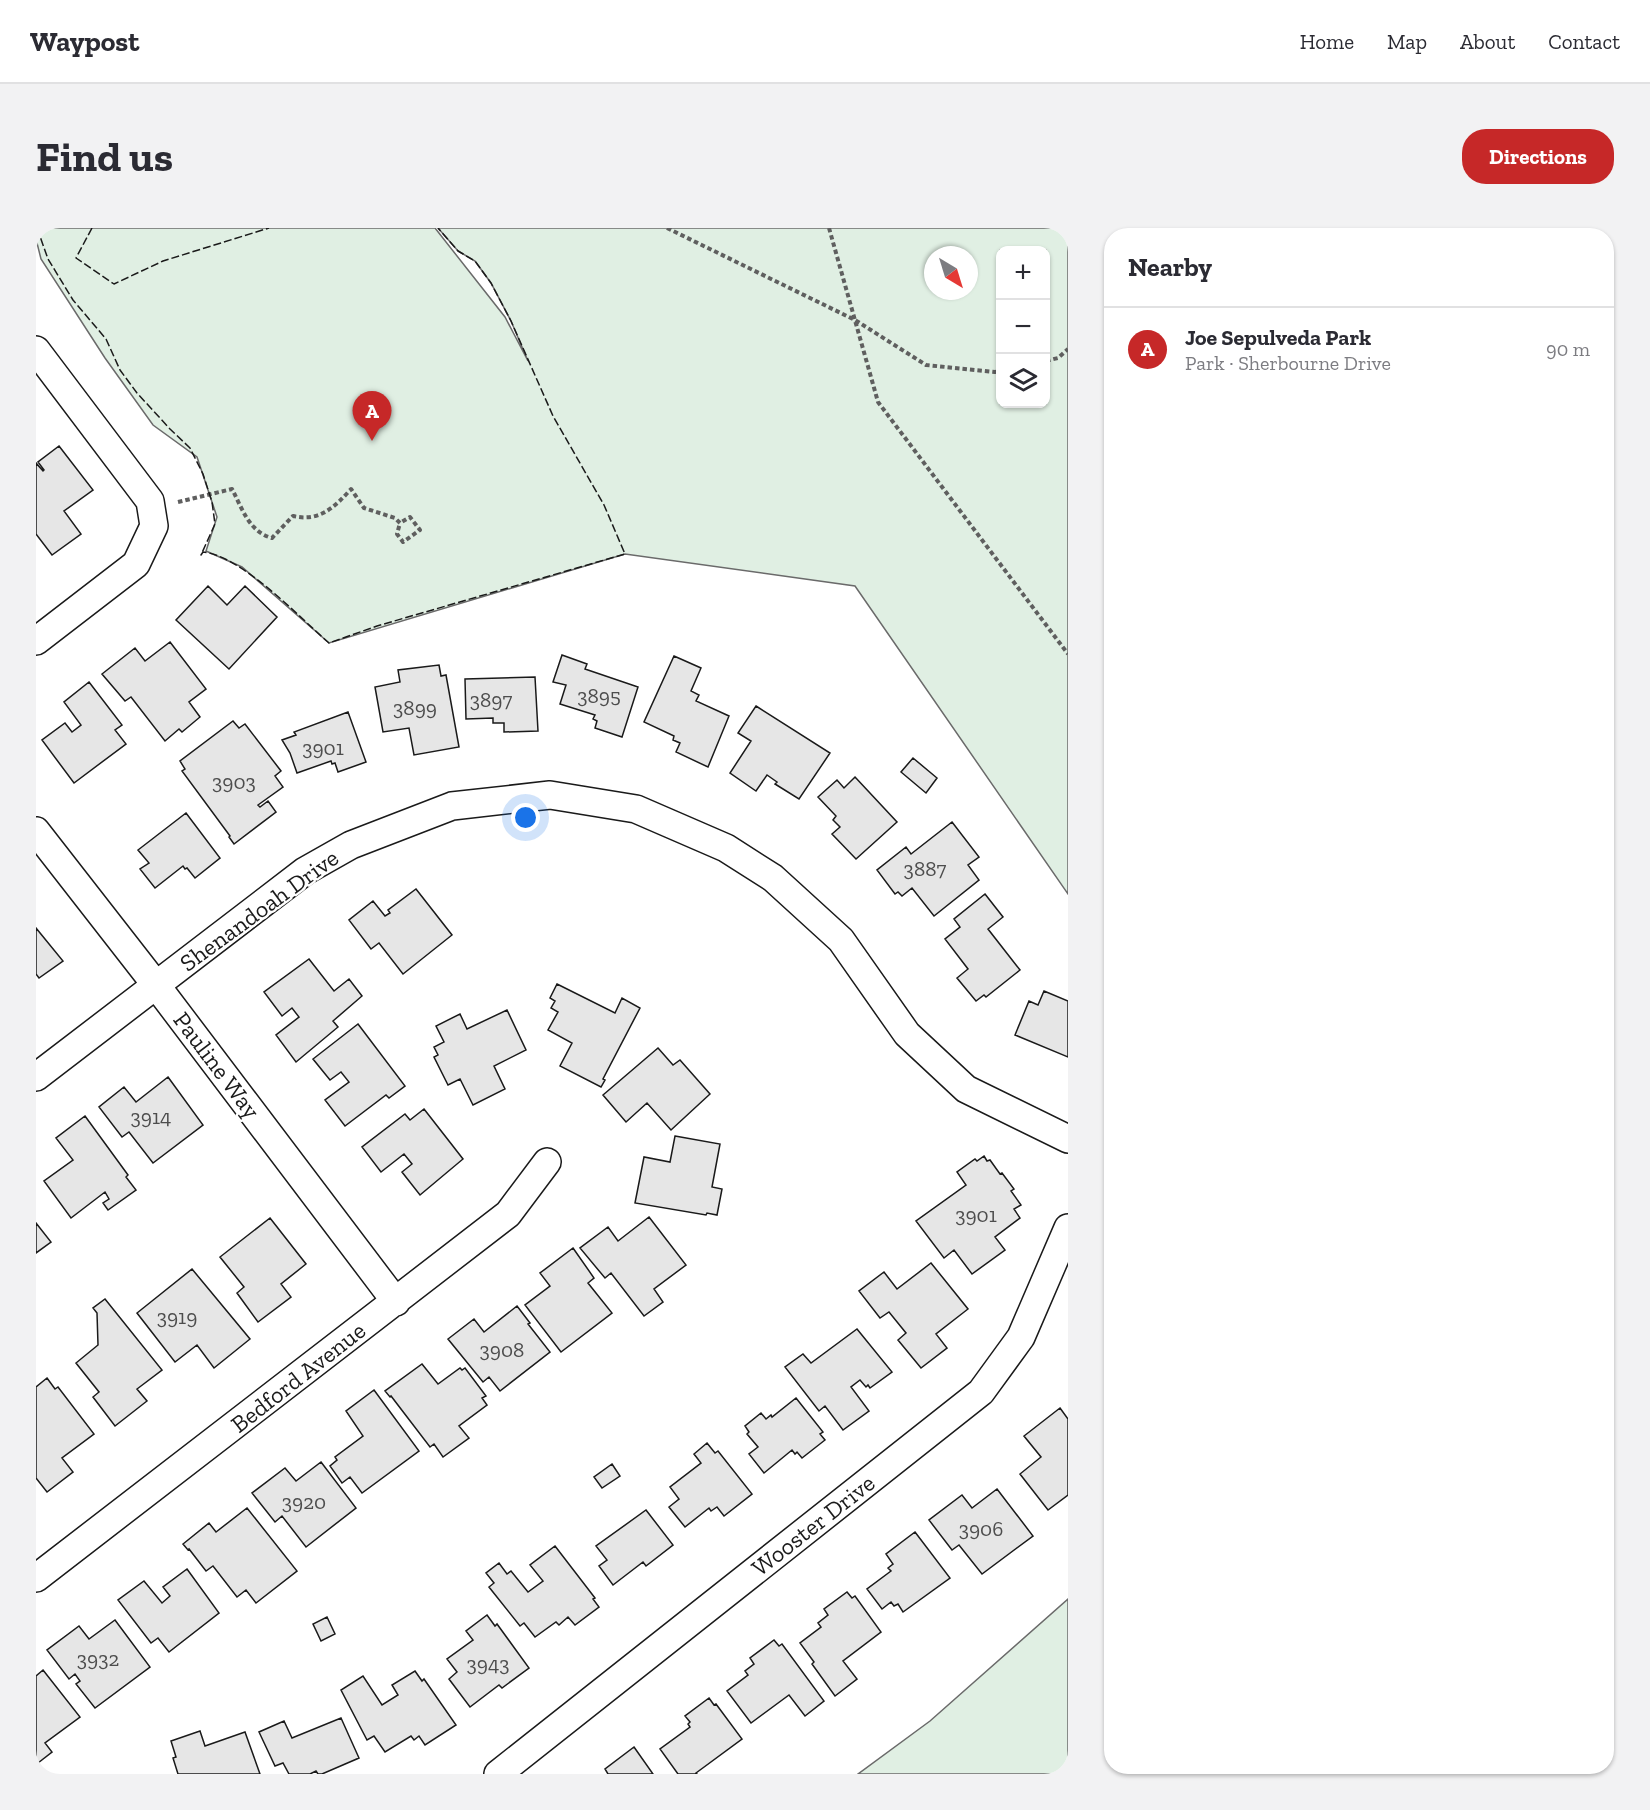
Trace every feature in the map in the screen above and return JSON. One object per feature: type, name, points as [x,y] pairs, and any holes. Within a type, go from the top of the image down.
[{"type":"street","points":[[36,351],[150,501],[154,526],[136,564],[36,641]]},
{"type":"street","name":"Shenandoah Drive","points":[[36,1077],[305,871],[351,844],[452,806],[550,795],[636,808],[726,848],[773,878],[841,940],[907,1034],[966,1089],[1068,1139]]},
{"type":"street","name":"Pauline Way","points":[[36,831],[156,985],[396,1302]]},
{"type":"street","name":"Bedford Avenue","points":[[36,1578],[508,1214],[547,1162]]},
{"type":"street","name":"Wooster Drive","points":[[498,1774],[981,1392],[1021,1337],[1068,1228]]},
{"type":"path","points":[[667,228],[855,320],[926,365],[996,372]]},
{"type":"path","points":[[829,228],[878,402],[1068,654]]},
{"type":"path","points":[[1050,360],[1058,358],[1068,349]]},
{"type":"path","points":[[151,508],[232,489],[244,516],[263,535],[272,538],[293,516],[305,519],[317,517],[342,500],[351,489],[364,508],[395,518],[400,524]]},
{"type":"path","points":[[410,517],[420,530],[403,542],[397,534],[400,524],[410,517]]},
{"type":"green space","points":[[36,228],[435,228],[505,317],[528,361],[491,283],[475,261],[458,251],[438,228],[1068,228],[1068,894],[855,586],[625,554],[329,643],[242,567],[206,551],[217,517],[197,457],[153,425],[105,358],[41,259]]},
{"type":"green space","points":[[1068,1599],[1068,1774],[858,1774],[930,1721]]},
{"type":"building","points":[[59,446],[93,490],[64,511],[81,534],[52,555],[36,534],[36,463],[43,471],[38,462]]},
{"type":"building","points":[[208,586],[227,605],[245,586],[277,617],[229,669],[176,620]]},
{"type":"building","points":[[170,642],[206,689],[189,702],[200,717],[182,732],[179,729],[165,741],[131,697],[125,701],[102,674],[135,648],[145,661]]},
{"type":"building","points":[[562,655],[587,664],[585,669],[638,687],[622,737],[595,728],[597,721],[593,719],[595,715],[560,704],[566,685],[553,682]]},
{"type":"building","points":[[674,656],[701,668],[691,691],[699,695],[696,701],[729,716],[708,767],[676,752],[680,743],[673,740],[674,736],[644,722]]},
{"type":"building","points":[[439,665],[441,676],[446,675],[459,747],[414,755],[409,728],[383,732],[375,687],[400,682],[398,670]]},
{"type":"building","points":[[535,677],[538,731],[504,732],[504,723],[493,723],[493,718],[466,719],[465,679]]},
{"type":"building","points":[[89,682],[122,725],[115,730],[126,744],[74,783],[42,740],[65,723],[72,732],[81,725],[64,702]]},
{"type":"building","points":[[756,706],[830,753],[799,799],[775,784],[777,782],[767,775],[756,791],[730,773],[751,741],[738,733]]},
{"type":"building","points":[[348,712],[366,762],[338,772],[335,763],[332,764],[331,761],[297,773],[290,753],[282,740],[296,735],[294,732]]},
{"type":"building","points":[[233,721],[239,728],[245,724],[281,771],[275,776],[283,787],[258,805],[260,807],[268,801],[276,812],[234,844],[182,771],[185,769],[180,761]]},
{"type":"building","points":[[913,758],[937,778],[926,793],[901,772]]},
{"type":"building","points":[[855,777],[897,822],[856,859],[832,834],[840,827],[833,820],[836,816],[818,797],[837,780],[844,788]]},
{"type":"building","points":[[186,813],[220,858],[195,878],[183,866],[155,888],[140,869],[149,863],[138,850]]},
{"type":"building","points":[[952,822],[979,857],[968,865],[979,880],[934,916],[912,888],[902,896],[898,892],[895,894],[877,870],[906,847],[911,854]]},
{"type":"building","points":[[416,889],[452,935],[403,974],[379,943],[371,949],[349,920],[373,901],[385,916],[390,913],[388,910]]},
{"type":"building","points":[[985,894],[1003,917],[988,929],[1020,970],[986,997],[984,995],[976,1001],[957,978],[968,969],[945,939],[960,927],[954,919]]},
{"type":"building","points":[[36,928],[63,961],[39,978],[36,974]]},
{"type":"building","points":[[309,959],[334,991],[349,979],[362,996],[333,1021],[338,1027],[296,1062],[276,1035],[299,1017],[292,1008],[282,1016],[264,992]]},
{"type":"building","points":[[557,984],[615,1013],[622,998],[640,1008],[601,1087],[560,1066],[572,1043],[548,1030],[558,1012],[551,1008],[555,1001],[550,998]]},
{"type":"building","points":[[1044,991],[1068,1001],[1068,1057],[1015,1035],[1029,1001],[1038,1005]]},
{"type":"building","points":[[507,1010],[526,1050],[494,1066],[505,1089],[473,1105],[460,1079],[448,1085],[434,1057],[438,1055],[434,1047],[444,1042],[436,1026],[460,1014],[467,1029]]},
{"type":"building","points":[[358,1024],[405,1086],[389,1098],[386,1095],[345,1126],[325,1100],[349,1082],[341,1072],[330,1080],[313,1059]]},
{"type":"building","points":[[658,1048],[673,1065],[680,1060],[710,1094],[671,1130],[647,1103],[626,1122],[603,1095]]},
{"type":"building","points":[[168,1077],[203,1125],[153,1163],[129,1132],[122,1137],[99,1107],[124,1087],[136,1102]]},
{"type":"building","points":[[424,1109],[463,1159],[420,1195],[402,1172],[412,1164],[404,1154],[381,1172],[362,1147],[405,1114],[410,1120]]},
{"type":"building","points":[[85,1116],[128,1175],[126,1177],[136,1190],[108,1210],[103,1203],[109,1199],[105,1192],[71,1218],[44,1181],[73,1160],[56,1138]]},
{"type":"building","points":[[675,1136],[720,1144],[712,1187],[722,1189],[717,1215],[635,1203],[644,1157],[670,1162]]},
{"type":"building","points":[[984,1156],[987,1161],[990,1160],[1000,1174],[1002,1173],[1014,1189],[1011,1191],[1021,1205],[1014,1209],[1020,1218],[995,1237],[1005,1250],[972,1274],[954,1250],[944,1258],[916,1221],[966,1185],[957,1172],[975,1159],[977,1161]]},
{"type":"building","points":[[649,1217],[686,1265],[654,1289],[663,1302],[644,1316],[611,1273],[605,1278],[580,1248],[608,1227],[618,1241]]},
{"type":"building","points":[[270,1218],[306,1264],[281,1284],[291,1297],[258,1322],[237,1293],[244,1287],[220,1257]]},
{"type":"building","points":[[36,1223],[51,1242],[36,1253]]},
{"type":"building","points":[[573,1248],[594,1278],[588,1283],[612,1313],[561,1352],[525,1305],[550,1286],[540,1273]]},
{"type":"building","points":[[931,1263],[968,1309],[936,1334],[947,1348],[921,1368],[898,1340],[906,1333],[889,1312],[880,1318],[859,1291],[884,1272],[897,1289]]},
{"type":"building","points":[[192,1269],[250,1339],[214,1368],[197,1345],[175,1362],[137,1313]]},
{"type":"building","points":[[105,1299],[162,1370],[137,1389],[147,1401],[115,1426],[93,1397],[99,1392],[76,1363],[98,1345],[97,1313],[93,1308]]},
{"type":"building","points":[[517,1306],[550,1352],[500,1391],[489,1377],[483,1382],[448,1339],[474,1319],[484,1332]]},
{"type":"building","points":[[857,1329],[892,1372],[870,1388],[860,1380],[851,1387],[869,1411],[843,1430],[825,1406],[819,1411],[785,1367],[803,1354],[811,1363]]},
{"type":"building","points":[[422,1364],[438,1384],[460,1368],[462,1370],[465,1368],[486,1396],[482,1398],[487,1405],[459,1426],[469,1438],[443,1457],[434,1444],[430,1447],[385,1391]]},
{"type":"building","points":[[47,1378],[55,1389],[58,1387],[94,1434],[62,1458],[73,1472],[47,1492],[36,1478],[36,1387]]},
{"type":"building","points":[[374,1390],[419,1451],[362,1493],[350,1477],[342,1483],[330,1466],[337,1460],[335,1457],[363,1436],[346,1411]]},
{"type":"building","points":[[796,1398],[823,1432],[820,1434],[825,1440],[802,1458],[792,1450],[764,1473],[749,1454],[758,1447],[747,1434],[749,1432],[745,1426],[761,1413],[766,1419],[771,1415],[772,1417]]},
{"type":"building","points":[[1060,1408],[1068,1419],[1068,1495],[1048,1510],[1020,1474],[1041,1457],[1024,1436]]},
{"type":"building","points":[[707,1443],[715,1453],[718,1451],[752,1494],[724,1516],[717,1507],[711,1511],[709,1508],[685,1527],[669,1507],[679,1499],[670,1487],[701,1463],[694,1454]]},
{"type":"building","points":[[321,1462],[356,1508],[306,1547],[282,1516],[275,1522],[252,1493],[285,1468],[296,1481]]},
{"type":"building","points":[[612,1464],[620,1476],[602,1488],[594,1477]]},
{"type":"building","points":[[997,1489],[1033,1536],[982,1574],[959,1545],[952,1550],[929,1520],[962,1495],[972,1508]]},
{"type":"building","points":[[247,1508],[297,1571],[256,1603],[246,1590],[237,1597],[213,1566],[206,1571],[183,1544],[209,1523],[216,1532]]},
{"type":"building","points":[[646,1510],[673,1545],[646,1566],[643,1562],[613,1585],[599,1566],[607,1560],[596,1546]]},
{"type":"building","points":[[915,1532],[950,1578],[903,1612],[898,1604],[894,1606],[891,1602],[882,1609],[867,1589],[891,1571],[888,1568],[893,1564],[886,1554]]},
{"type":"building","points":[[555,1546],[595,1598],[593,1599],[599,1607],[575,1625],[568,1617],[559,1625],[556,1622],[535,1637],[524,1623],[520,1626],[489,1587],[494,1583],[486,1573],[499,1563],[507,1574],[511,1571],[528,1592],[543,1581],[530,1565]]},
{"type":"building","points":[[187,1569],[219,1613],[169,1652],[158,1638],[151,1643],[118,1600],[144,1581],[162,1603],[170,1596],[163,1587]]},
{"type":"building","points":[[847,1592],[852,1598],[855,1596],[881,1632],[843,1661],[857,1679],[835,1696],[800,1643],[821,1627],[818,1623],[828,1615],[824,1609]]},
{"type":"building","points":[[487,1615],[495,1626],[497,1624],[529,1668],[502,1688],[499,1685],[470,1707],[449,1679],[457,1672],[447,1659],[473,1640],[466,1631]]},
{"type":"building","points":[[327,1617],[335,1634],[321,1641],[313,1624]]},
{"type":"building","points":[[115,1620],[150,1667],[95,1708],[76,1684],[80,1681],[75,1674],[69,1679],[47,1650],[79,1626],[89,1639]]},
{"type":"building","points":[[774,1640],[779,1646],[782,1644],[824,1701],[805,1716],[789,1695],[751,1723],[727,1691],[748,1675],[745,1671],[754,1664],[750,1658]]},
{"type":"building","points":[[43,1670],[80,1717],[45,1743],[52,1752],[38,1763],[36,1760],[36,1676]]},
{"type":"building","points":[[415,1671],[422,1681],[424,1679],[456,1725],[425,1745],[419,1736],[414,1740],[411,1736],[385,1752],[374,1736],[367,1740],[341,1690],[363,1676],[382,1705],[398,1695],[392,1685]]},
{"type":"building","points":[[709,1698],[742,1739],[697,1774],[678,1774],[660,1749],[690,1727],[688,1724],[690,1722],[685,1716]]},
{"type":"building","points":[[341,1718],[359,1758],[322,1774],[316,1771],[310,1774],[289,1774],[283,1763],[275,1766],[259,1732],[284,1721],[292,1738]]},
{"type":"building","points":[[200,1731],[205,1746],[245,1732],[260,1774],[178,1774],[171,1741]]},
{"type":"building","points":[[634,1747],[653,1774],[608,1774],[605,1769]]},
{"type":"fence","points":[[37,228],[48,259],[73,300],[106,339],[120,370],[137,393],[190,448],[203,474],[212,502],[215,524],[201,555],[203,552],[235,564],[269,589],[329,643],[377,626],[625,554],[604,505],[553,416],[511,321],[491,283],[475,261],[458,251],[438,228]]},
{"type":"fence","points":[[92,228],[76,258],[114,284],[163,261],[269,228]]},
{"type":"place","name":"Joe Sepulveda Park","points":[[372,441]]}]
